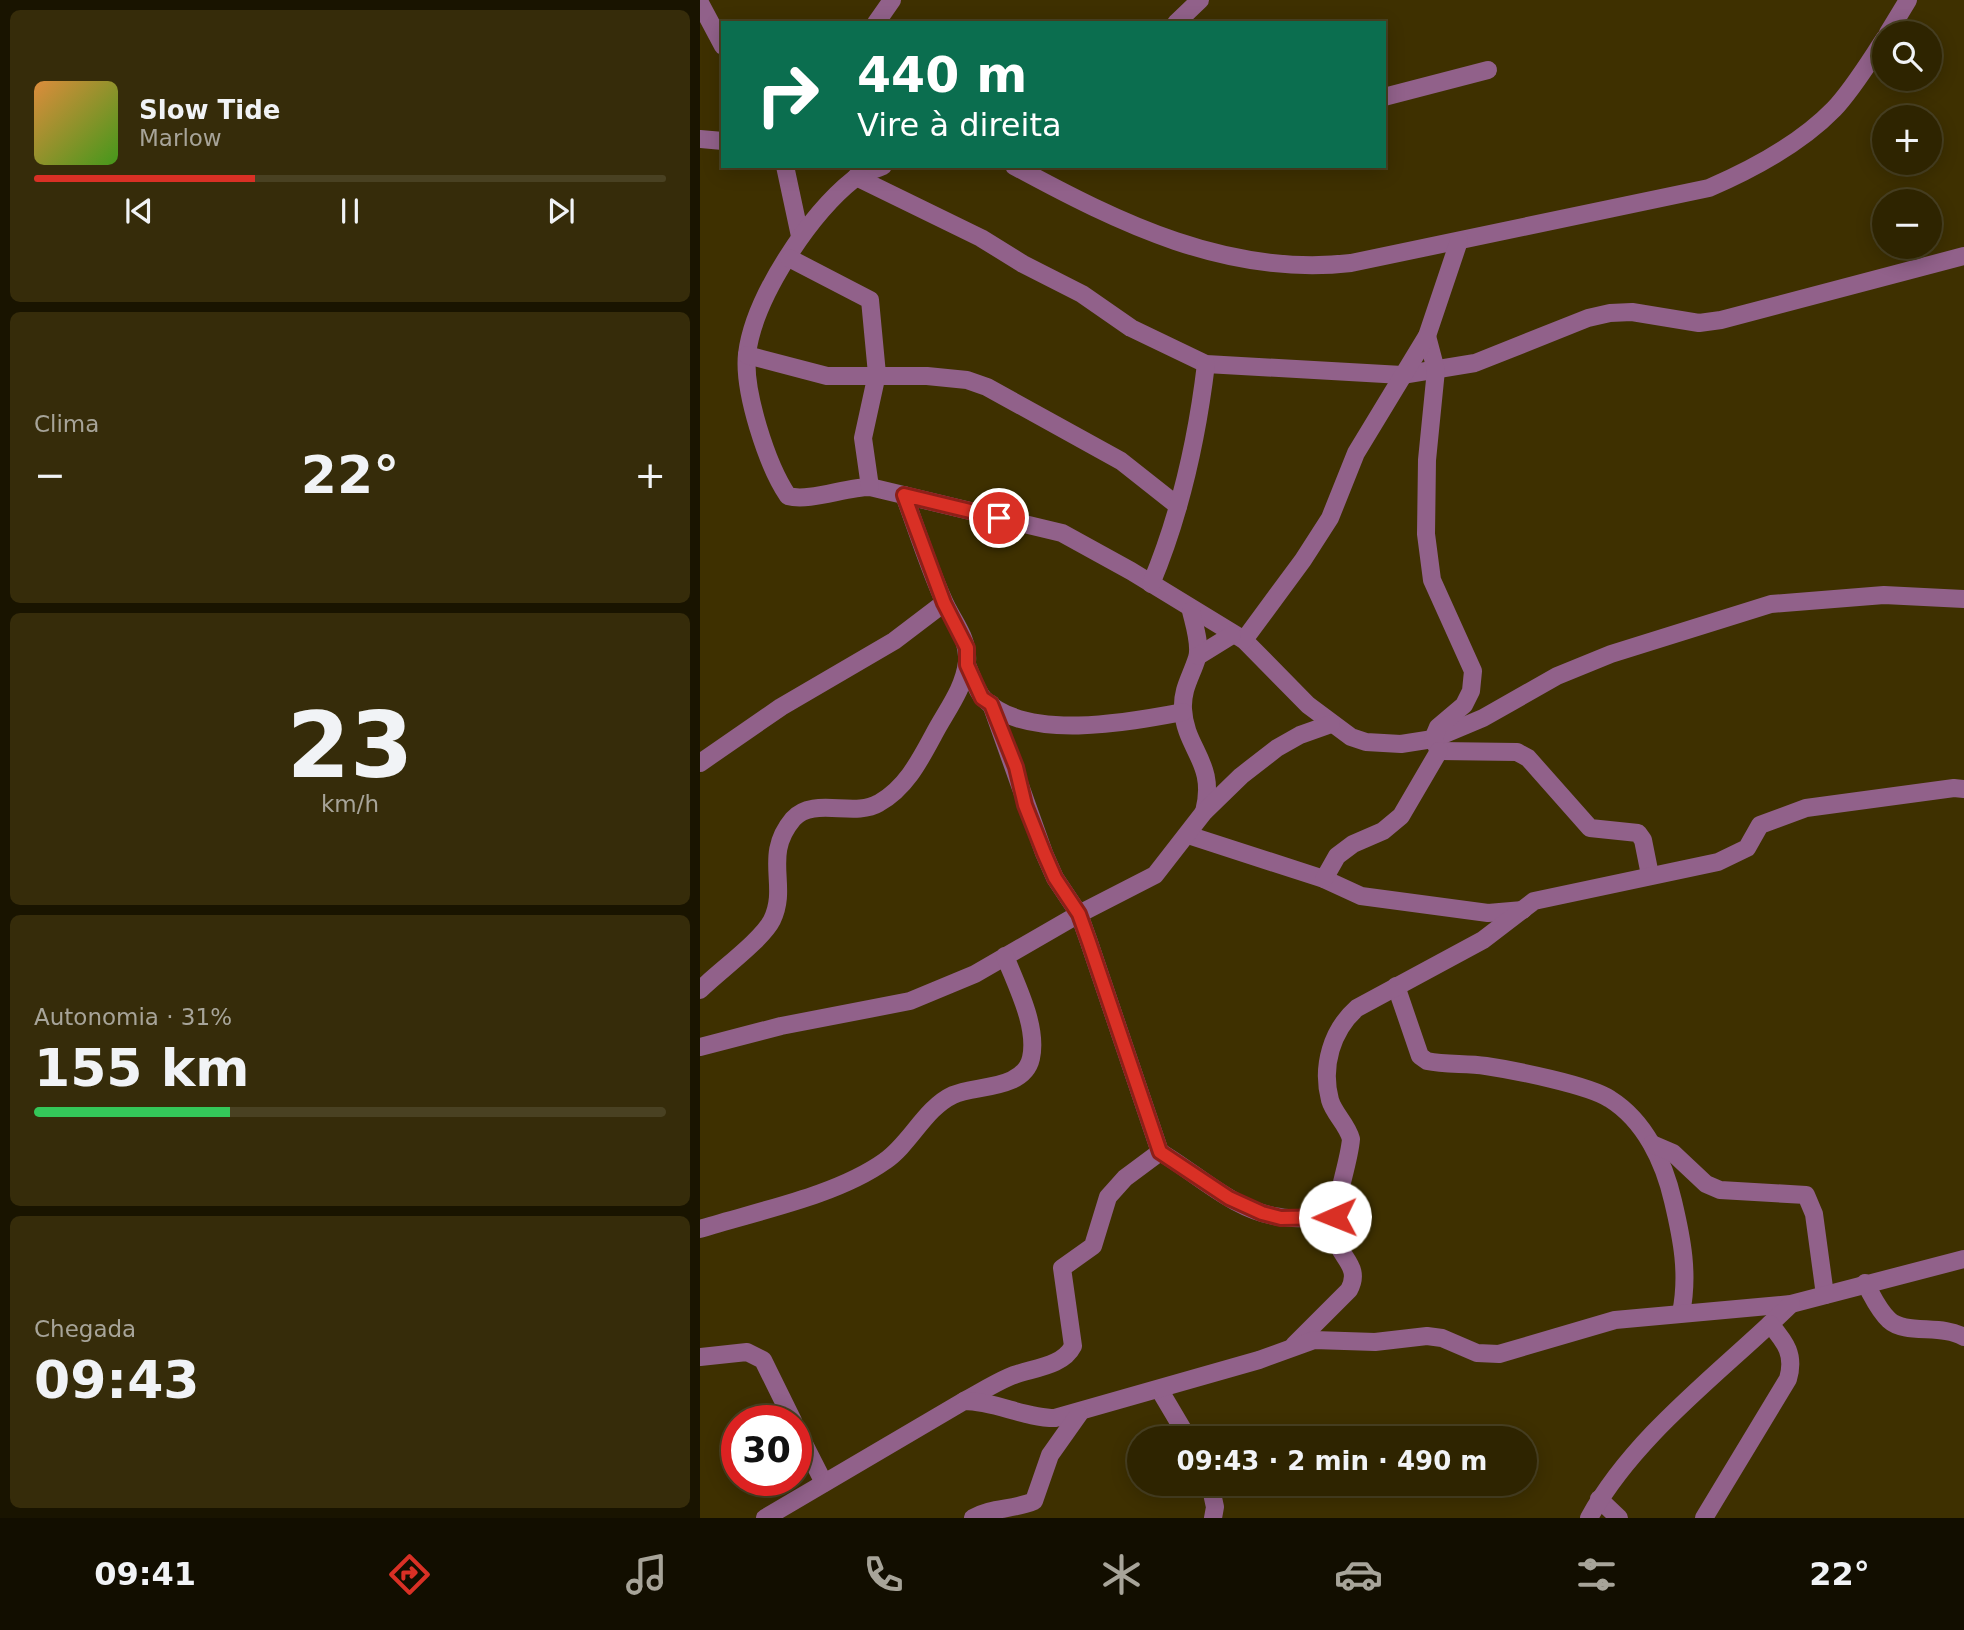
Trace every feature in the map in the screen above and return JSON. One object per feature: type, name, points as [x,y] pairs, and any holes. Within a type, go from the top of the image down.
[{"type":"street","points":[[877,21],[892,0]]},
{"type":"street","points":[[1178,21],[1200,0]]},
{"type":"street","points":[[1895,21],[1908,0]]},
{"type":"street","points":[[700,3],[721,42]]},
{"type":"street","points":[[1018,168],[1072,197],[1177,242],[1262,264],[1320,267],[1351,263],[1709,188],[1742,174],[1804,134],[1834,109],[1872,56]]},
{"type":"street","points":[[1386,96],[1488,70]]},
{"type":"street","points":[[700,139],[721,141]]},
{"type":"street","points":[[785,168],[800,236]]},
{"type":"street","points":[[878,168],[856,177],[800,236],[767,296],[747,355],[754,408],[773,467],[788,496],[797,499],[847,487],[870,487],[1062,533],[1238,638],[1331,724],[1351,737],[1366,742],[1517,752],[1528,758],[1590,828],[1638,833],[1643,840],[1650,875]]},
{"type":"street","points":[[856,177],[981,238],[1023,264],[1082,294],[1131,328],[1206,364],[1325,373],[1402,375],[1475,363],[1588,318],[1610,313],[1632,312],[1699,323],[1721,320],[1964,256]]},
{"type":"street","points":[[1198,656],[1238,638],[1303,560],[1330,518],[1356,453],[1427,336],[1459,241]]},
{"type":"street","points":[[789,258],[870,300],[877,374],[863,438],[870,487]]},
{"type":"street","points":[[1324,879],[1337,856],[1353,844],[1383,831],[1401,816],[1436,745],[1438,727],[1464,705],[1471,691],[1473,671],[1432,580],[1426,534],[1427,460],[1436,370],[1427,336]]},
{"type":"street","points":[[747,355],[828,376],[877,374],[967,380],[988,387],[1121,461],[1178,506]]},
{"type":"street","points":[[1151,584],[1170,540],[1200,409],[1206,364]]},
{"type":"street","points":[[700,990],[772,922],[778,902],[776,852],[783,833],[796,816],[812,809],[857,810],[876,805],[893,794],[906,780],[954,703],[967,665],[967,648],[944,603],[904,495]]},
{"type":"street","points":[[1436,745],[1557,676],[1611,654],[1771,604],[1873,596],[1964,599]]},
{"type":"street","points":[[700,763],[781,707],[894,641],[944,603]]},
{"type":"street","points":[[1191,611],[1198,656],[1184,689],[1183,712],[1207,776],[1209,791],[1204,812]]},
{"type":"street","points":[[967,665],[987,701],[1016,767],[1025,805],[1055,878],[1079,914],[1119,1024],[1160,1152],[1229,1198],[1262,1213],[1281,1218],[1335,1217]]},
{"type":"street","points":[[954,703],[987,701],[1016,718],[1045,724],[1132,721],[1183,712]]},
{"type":"street","points":[[700,1047],[781,1026],[910,1001],[975,974],[1079,914],[1155,875],[1204,812],[1241,776],[1277,748],[1331,724]]},
{"type":"street","points":[[1292,1347],[1349,1290],[1354,1281],[1353,1270],[1335,1237],[1335,1217],[1351,1139],[1329,1098],[1329,1058],[1334,1035],[1342,1022],[1357,1008],[1483,940],[1534,901],[1718,862],[1747,848],[1760,825],[1806,808],[1954,788],[1964,789]]},
{"type":"street","points":[[1188,835],[1324,879],[1361,896],[1430,908],[1488,913],[1523,910]]},
{"type":"street","points":[[700,1229],[804,1197],[850,1179],[892,1156],[908,1142],[936,1107],[953,1095],[1013,1079],[1024,1071],[1031,1060],[1029,1027],[1005,956]]},
{"type":"street","points":[[1396,986],[1420,1056],[1427,1061],[1512,1070],[1608,1097],[1626,1111],[1652,1144],[1669,1181],[1685,1259],[1686,1280],[1681,1313]]},
{"type":"street","points":[[1652,1144],[1673,1153],[1706,1184],[1720,1190],[1806,1195],[1814,1214],[1825,1295]]},
{"type":"street","points":[[765,1518],[964,1401],[1009,1377],[1056,1362],[1070,1353],[1073,1346],[1062,1268],[1093,1246],[1108,1197],[1125,1178],[1160,1152]]},
{"type":"street","points":[[964,1401],[975,1401],[1034,1418],[1079,1414],[1259,1360],[1314,1340],[1375,1342],[1427,1336],[1477,1353],[1499,1354],[1615,1320],[1791,1304],[1964,1259]]},
{"type":"street","points":[[1865,1283],[1891,1322],[1907,1328],[1953,1331],[1964,1337]]},
{"type":"street","points":[[1589,1518],[1599,1499],[1675,1411],[1791,1304]]},
{"type":"street","points":[[1704,1518],[1788,1379],[1792,1364],[1790,1351],[1770,1324]]},
{"type":"street","points":[[700,1357],[747,1352],[763,1360],[785,1405]]},
{"type":"street","points":[[1160,1389],[1181,1426]]},
{"type":"street","points":[[973,1518],[985,1512],[1019,1508],[1034,1501],[1051,1455],[1079,1414]]},
{"type":"street","points":[[812,1459],[824,1483]]},
{"type":"street","points":[[1213,1496],[1215,1507],[1213,1518]]},
{"type":"street","points":[[1599,1499],[1619,1518]]},
{"type":"route","points":[[999,518],[904,495],[944,603],[963,636],[967,648],[967,665],[982,698],[991,704],[1016,767],[1025,805],[1044,853],[1055,878],[1079,914],[1119,1024],[1160,1152],[1229,1198],[1262,1213],[1281,1218],[1335,1217]]}]
